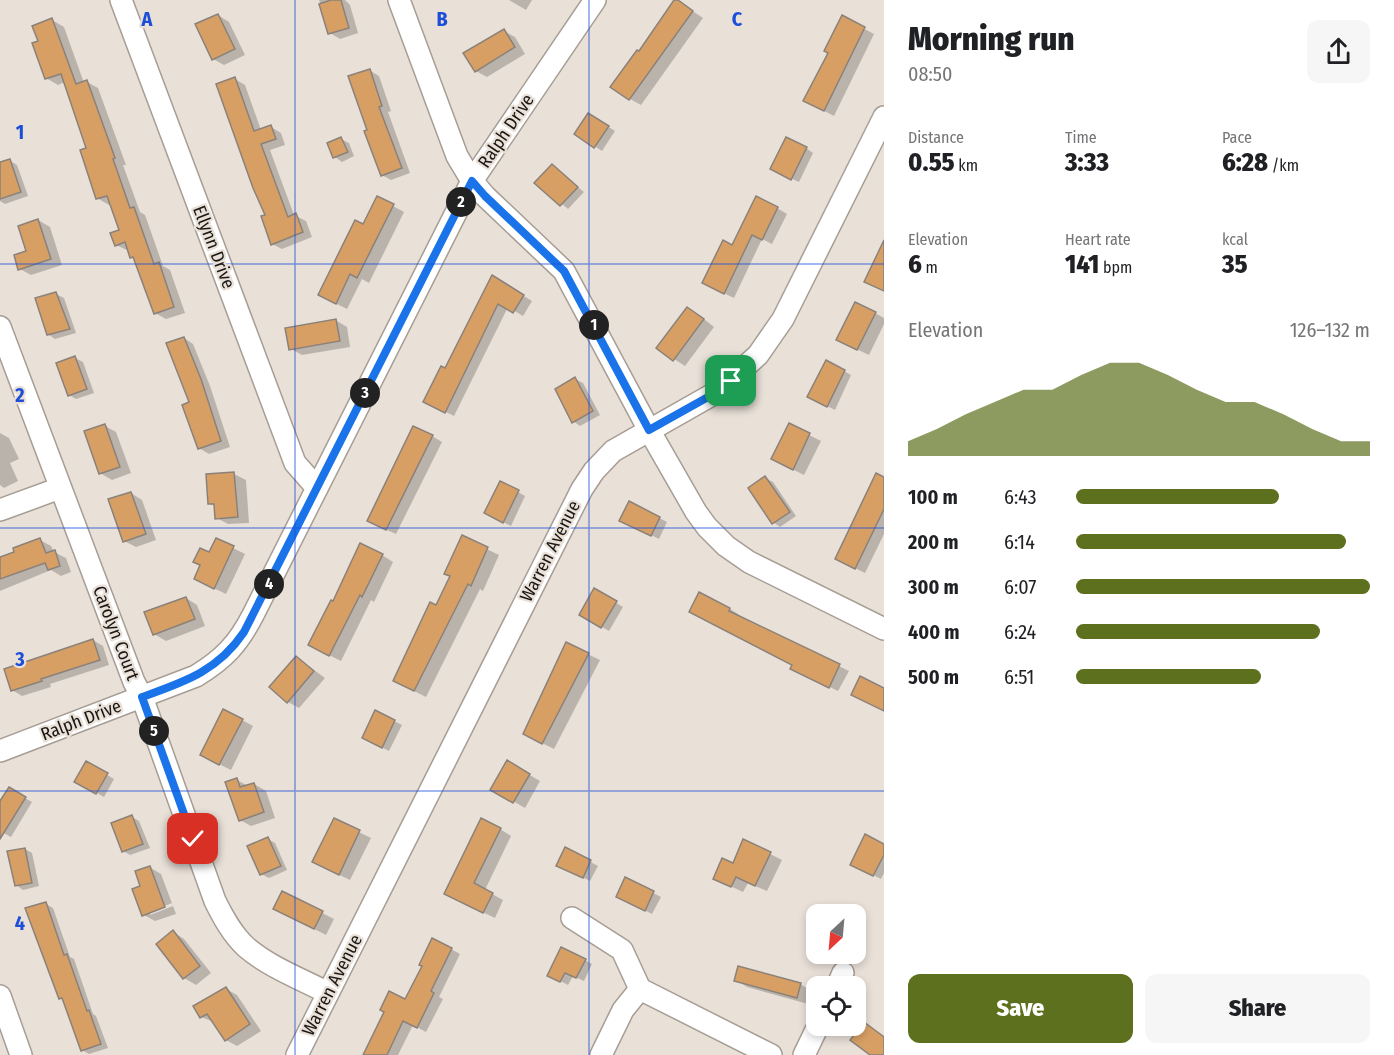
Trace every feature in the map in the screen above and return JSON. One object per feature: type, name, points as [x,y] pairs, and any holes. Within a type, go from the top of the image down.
[{"type":"street","name":"Ellynn Drive","points":[[121,0],[295,463],[318,488]]},
{"type":"street","points":[[399,0],[457,156],[472,181],[485,196],[564,271],[649,430],[696,512],[714,536],[749,562],[884,629]]},
{"type":"street","name":"Ralph Drive","points":[[0,751],[196,676],[224,658],[235,645],[244,632],[318,488],[472,181],[596,0]]},
{"type":"street","name":"Warren Avenue","points":[[297,1055],[582,489],[603,460],[634,437],[717,392],[758,355],[783,319],[884,117]]},
{"type":"street","name":"Carolyn Court","points":[[0,327],[134,682],[142,697],[215,901],[225,920],[246,947],[328,993]]},
{"type":"street","points":[[0,510],[60,488]]},
{"type":"street","points":[[572,918],[622,950],[640,989],[771,1055]]},
{"type":"street","points":[[601,1055],[623,1010],[640,989]]},
{"type":"street","points":[[0,996],[21,1055]]},
{"type":"street","points":[[804,1055],[813,1036]]},
{"type":"building","points":[[341,0],[349,28],[328,34],[319,4]]},
{"type":"building","points":[[674,0],[678,0],[693,11],[629,100],[610,87],[637,50],[639,51]]},
{"type":"building","points":[[218,14],[235,49],[212,60],[195,24]]},
{"type":"building","points":[[842,15],[865,27],[824,111],[803,101],[828,53],[824,51]]},
{"type":"building","points":[[52,18],[76,84],[87,80],[130,208],[134,207],[154,264],[159,262],[174,307],[154,314],[133,257],[130,258],[125,242],[115,246],[110,233],[119,230],[107,196],[96,199],[80,150],[86,148],[61,74],[45,79],[32,43],[38,41],[32,26]]},
{"type":"building","points":[[504,29],[515,47],[475,72],[463,53]]},
{"type":"building","points":[[370,69],[382,106],[379,107],[402,168],[381,176],[364,131],[367,130],[348,76]]},
{"type":"building","points":[[235,77],[254,131],[271,125],[276,139],[261,144],[288,217],[296,213],[303,232],[271,245],[261,216],[265,215],[216,84]]},
{"type":"building","points":[[588,113],[609,126],[594,148],[574,134]]},
{"type":"building","points":[[341,137],[348,152],[333,158],[327,143]]},
{"type":"building","points":[[786,137],[807,147],[791,180],[770,169]]},
{"type":"building","points":[[10,159],[21,192],[0,199],[0,162]]},
{"type":"building","points":[[552,164],[578,187],[560,206],[534,183]]},
{"type":"building","points":[[377,196],[394,204],[357,278],[350,274],[336,304],[318,295],[355,220],[363,224]]},
{"type":"building","points":[[756,196],[778,207],[762,240],[752,235],[724,294],[702,283],[723,240],[732,245]]},
{"type":"building","points":[[38,219],[51,259],[18,270],[14,255],[26,251],[18,226]]},
{"type":"building","points":[[884,240],[884,291],[864,282]]},
{"type":"building","points":[[492,275],[524,295],[513,313],[498,304],[445,413],[423,402],[441,366],[445,368]]},
{"type":"building","points":[[56,292],[70,329],[47,335],[35,298]]},
{"type":"building","points":[[855,302],[876,312],[857,350],[836,340]]},
{"type":"building","points":[[687,307],[704,319],[673,361],[656,348]]},
{"type":"building","points":[[336,319],[340,341],[289,350],[285,328]]},
{"type":"building","points":[[184,337],[201,379],[221,441],[198,449],[182,405],[189,402],[166,343]]},
{"type":"building","points":[[75,356],[87,389],[68,396],[56,363]]},
{"type":"building","points":[[826,360],[845,370],[827,407],[807,397]]},
{"type":"building","points":[[575,377],[593,411],[572,423],[555,389]]},
{"type":"building","points":[[789,423],[810,433],[793,470],[771,459]]},
{"type":"building","points":[[105,424],[120,467],[99,474],[84,431]]},
{"type":"building","points":[[413,426],[433,435],[386,530],[367,521]]},
{"type":"building","points":[[234,472],[238,517],[215,519],[214,504],[208,504],[206,474]]},
{"type":"building","points":[[876,473],[884,477],[884,509],[855,569],[835,559]]},
{"type":"building","points":[[765,476],[790,512],[772,524],[748,488]]},
{"type":"building","points":[[500,481],[519,490],[503,523],[484,513]]},
{"type":"building","points":[[131,492],[146,534],[123,542],[108,499]]},
{"type":"building","points":[[629,501],[660,517],[651,536],[619,521]]},
{"type":"building","points":[[462,535],[488,547],[471,586],[468,584],[414,691],[393,681],[430,602],[436,605],[450,576],[444,574]]},
{"type":"building","points":[[40,538],[46,553],[55,550],[60,566],[48,570],[45,563],[0,579],[0,557],[14,552],[13,548]]},
{"type":"building","points":[[216,538],[234,546],[214,589],[194,579],[200,565],[193,562],[200,548],[209,552]]},
{"type":"building","points":[[360,543],[383,554],[329,656],[308,645],[331,600],[333,601]]},
{"type":"building","points":[[594,588],[617,601],[601,628],[579,615]]},
{"type":"building","points":[[699,592],[730,608],[729,611],[840,664],[829,688],[790,669],[792,665],[689,612]]},
{"type":"building","points":[[186,597],[195,619],[153,635],[144,612]]},
{"type":"building","points":[[93,639],[100,660],[11,691],[4,669]]},
{"type":"building","points":[[566,642],[589,653],[542,744],[523,734]]},
{"type":"building","points":[[296,656],[314,671],[287,703],[269,687]]},
{"type":"building","points":[[860,676],[884,688],[884,711],[851,695]]},
{"type":"building","points":[[223,709],[243,719],[219,765],[200,755]]},
{"type":"building","points":[[375,710],[395,720],[382,748],[362,738]]},
{"type":"building","points":[[507,760],[530,774],[513,803],[490,790]]},
{"type":"building","points":[[86,761],[108,773],[96,794],[74,782]]},
{"type":"building","points":[[237,778],[240,787],[254,783],[264,812],[239,821],[225,782]]},
{"type":"building","points":[[9,787],[26,797],[0,839],[0,801]]},
{"type":"building","points":[[132,815],[143,844],[122,852],[111,823]]},
{"type":"building","points":[[334,818],[360,830],[339,875],[312,862]]},
{"type":"building","points":[[481,818],[501,828],[474,883],[493,893],[483,913],[444,894]]},
{"type":"building","points":[[865,834],[884,844],[884,855],[873,876],[850,865]]},
{"type":"building","points":[[268,837],[281,866],[260,875],[247,846]]},
{"type":"building","points":[[743,839],[771,852],[755,886],[736,877],[731,887],[713,879],[722,858],[733,863]]},
{"type":"building","points":[[565,847],[591,860],[583,878],[556,866]]},
{"type":"building","points":[[25,848],[32,883],[15,886],[7,851]]},
{"type":"building","points":[[150,866],[165,907],[142,916],[132,889],[140,886],[135,871]]},
{"type":"building","points":[[625,877],[654,891],[645,911],[616,897]]},
{"type":"building","points":[[282,891],[323,911],[314,929],[273,909]]},
{"type":"building","points":[[46,902],[64,955],[67,954],[101,1044],[81,1051],[25,908]]},
{"type":"building","points":[[173,930],[200,966],[183,979],[156,944]]},
{"type":"building","points":[[432,938],[452,948],[431,991],[434,993],[417,1028],[403,1021],[387,1055],[363,1055],[384,1012],[380,1010],[389,991],[405,999],[422,966],[419,965]]},
{"type":"building","points":[[561,947],[586,959],[576,978],[565,973],[560,982],[547,976]]},
{"type":"building","points":[[738,966],[801,983],[797,998],[734,981]]},
{"type":"building","points":[[226,987],[250,1024],[225,1041],[207,1014],[200,1018],[193,1006]]},
{"type":"building","points":[[866,1024],[884,1037],[884,1055],[870,1055],[850,1040],[853,1036],[866,1036]]},
{"type":"route","points":[[193,839],[142,697],[181,683],[210,668],[224,658],[244,632],[472,181],[564,271],[649,430],[717,392],[731,381]]}]
